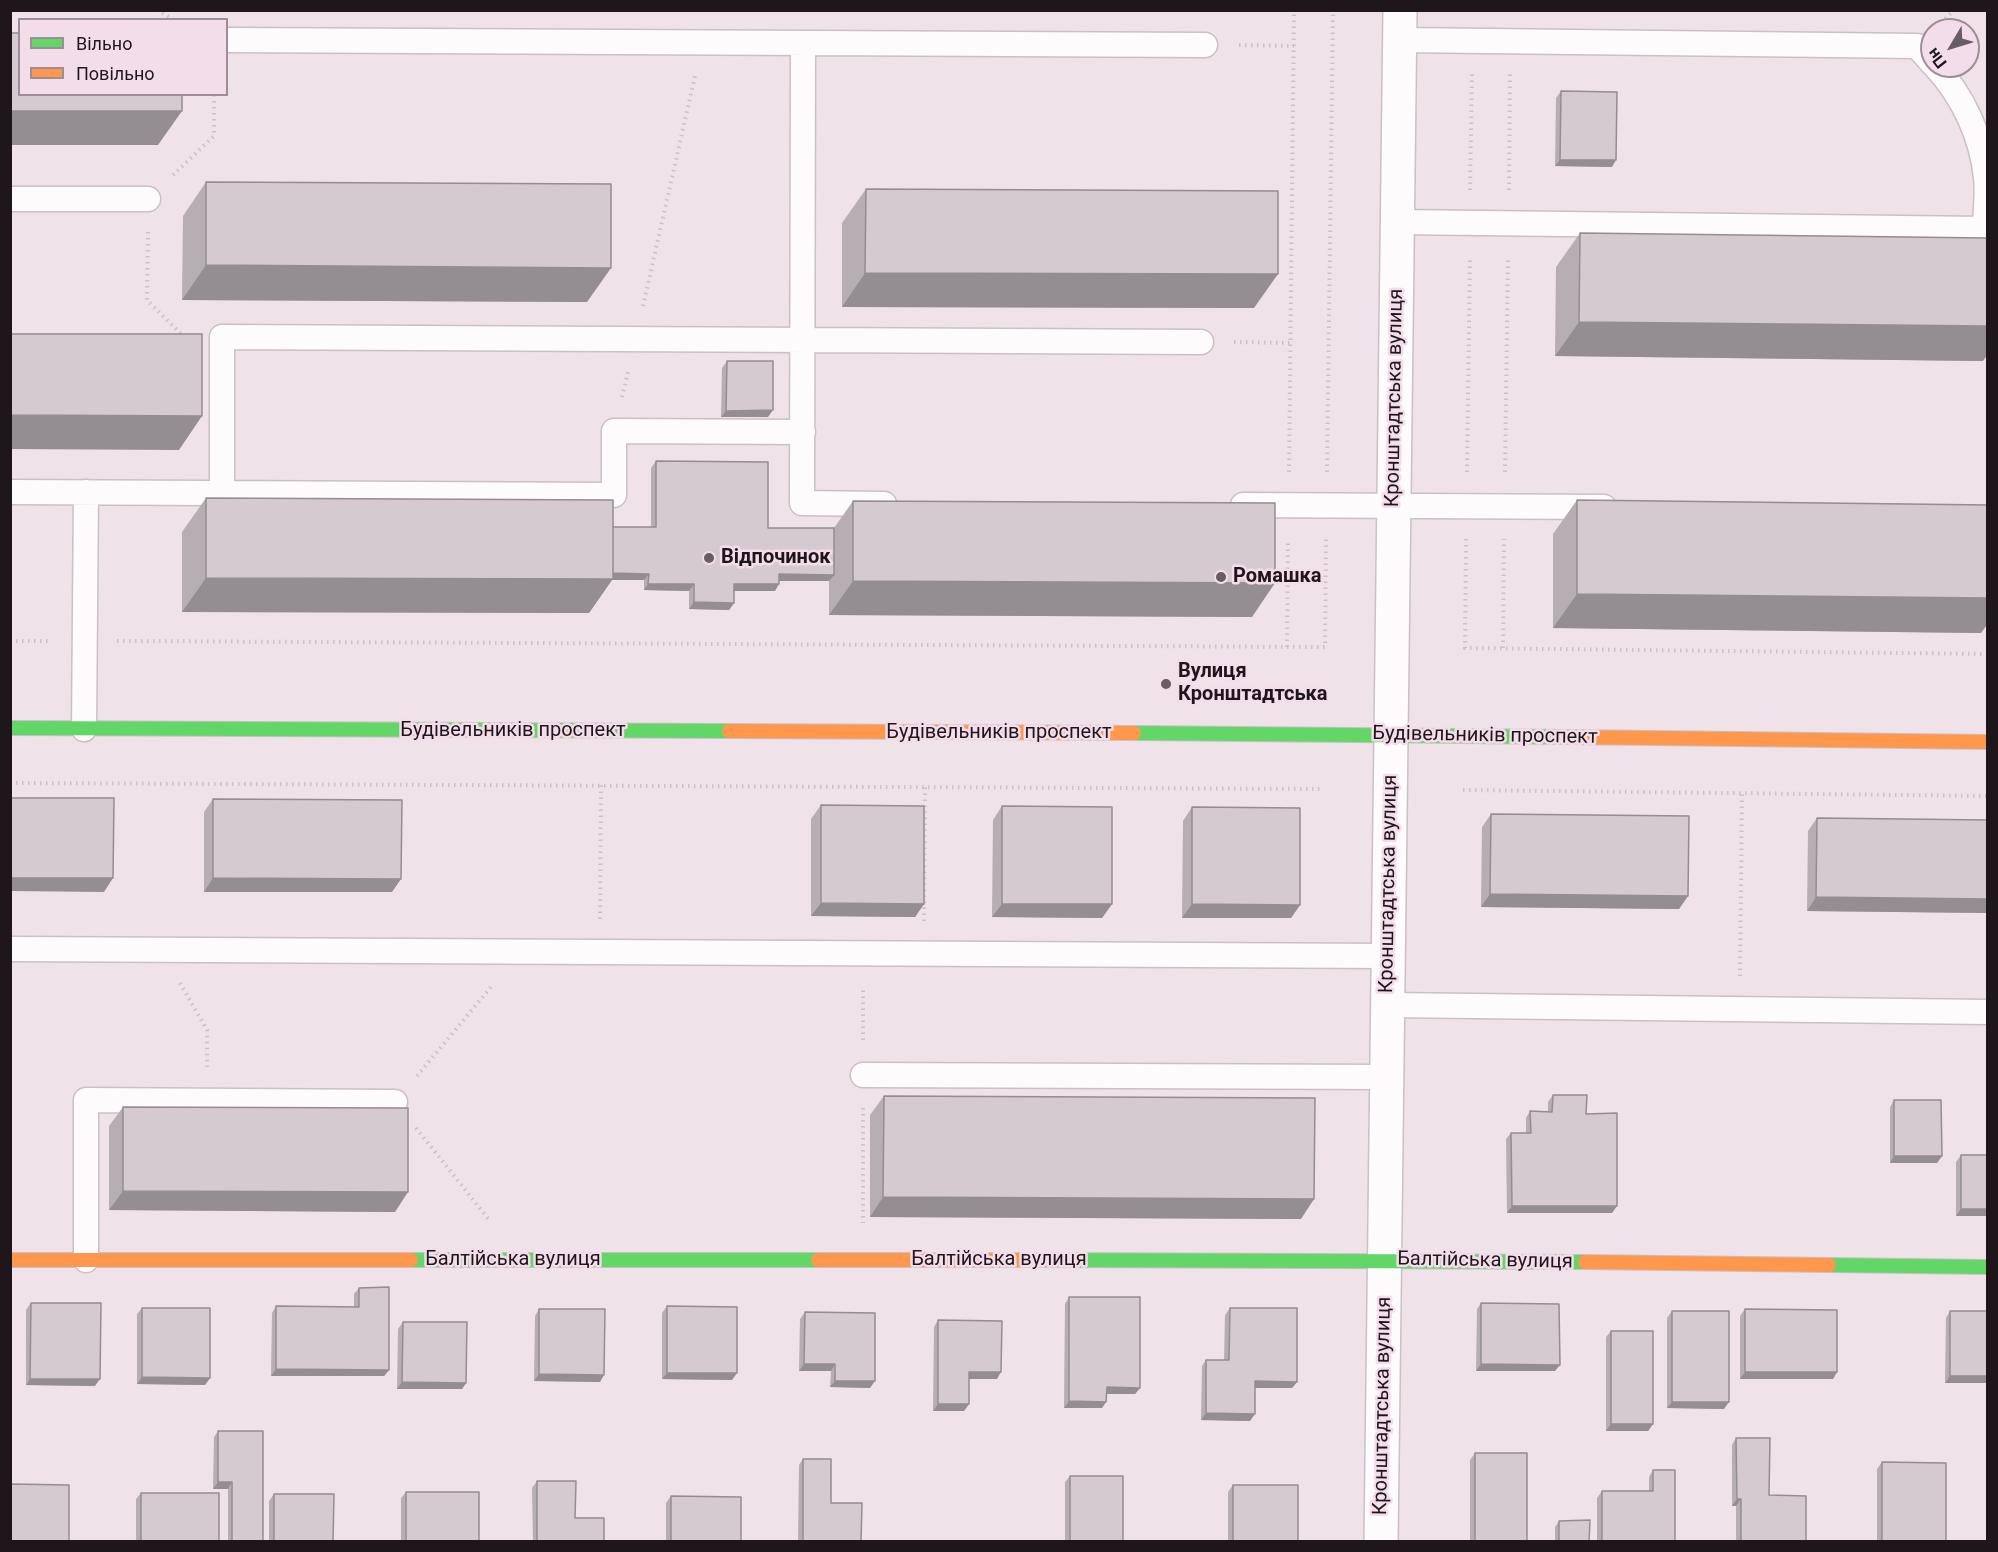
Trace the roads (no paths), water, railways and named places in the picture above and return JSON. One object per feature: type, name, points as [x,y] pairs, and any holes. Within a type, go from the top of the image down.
[{"type":"street","name":"Кронштадтська вулиця","points":[[1381,1542],[1400,25]]},
{"type":"street","name":"Будівельників проспект","points":[[10,728],[1392,735],[1988,742]]},
{"type":"street","name":"Балтійська вулиця","points":[[10,1260],[1385,1260],[1988,1267]]},
{"type":"lane","points":[[1400,25],[1473,41],[1917,46],[1920,49]]},
{"type":"lane","points":[[228,40],[1205,45]]},
{"type":"lane","points":[[803,43],[802,503],[909,504]]},
{"type":"lane","points":[[1398,222],[1985,229],[1986,178],[1975,129],[1947,78]]},
{"type":"lane","points":[[10,199],[148,199]]},
{"type":"lane","points":[[222,493],[222,337],[1201,342]]},
{"type":"lane","points":[[10,492],[614,495],[614,431],[803,432]]},
{"type":"lane","points":[[84,729],[86,492]]},
{"type":"lane","points":[[1217,505],[1622,507]]},
{"type":"lane","points":[[10,949],[1388,956]]},
{"type":"lane","points":[[1388,1005],[1988,1012]]},
{"type":"lane","points":[[863,1075],[1387,1077]]},
{"type":"lane","points":[[86,1260],[86,1100],[395,1102]]},
{"type":"place","name":"Відпочинок","points":[[709,558]]},
{"type":"place","name":"Ромашка","points":[[1221,577]]},
{"type":"place","name":"Вулиця Кронштадтська","points":[[1166,684]]}]
